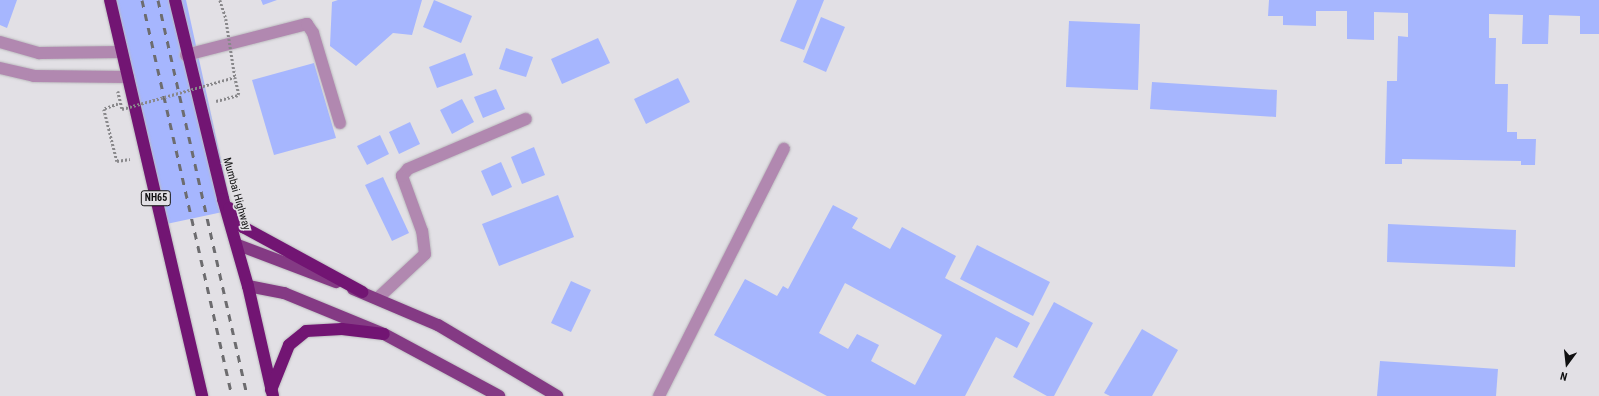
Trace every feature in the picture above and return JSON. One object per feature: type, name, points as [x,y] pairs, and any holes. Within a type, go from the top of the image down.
[{"type":"highway","name":"NH65","points":[[110,0],[202,396]]},
{"type":"highway","name":"Mumbai Highway","points":[[175,0],[186,55],[223,199],[238,245],[272,393]]},
{"type":"highway","points":[[223,199],[243,227],[362,292]]},
{"type":"highway","points":[[272,393],[289,345],[306,330],[342,328],[384,334]]},
{"type":"main road","points":[[238,245],[378,298],[438,325],[557,396]]},
{"type":"main road","points":[[248,286],[284,293],[384,334],[499,396]]},
{"type":"street","points":[[186,55],[307,24],[314,33],[340,123]]},
{"type":"street","points":[[0,42],[39,53],[122,52]]},
{"type":"street","points":[[0,68],[34,76],[128,77]]},
{"type":"street","points":[[378,298],[425,254],[422,231],[402,176],[408,169],[526,119]]},
{"type":"street","points":[[659,396],[784,149]]},
{"type":"path","points":[[220,0],[226,19],[239,95]]},
{"type":"path","points":[[122,109],[235,77]]},
{"type":"path","points":[[118,91],[123,116]]},
{"type":"path","points":[[104,109],[118,161],[130,159],[129,152]]},
{"type":"building","points":[[0,0],[17,0],[7,28],[0,25]]},
{"type":"building","points":[[108,0],[186,0],[232,210],[157,226]]},
{"type":"building","points":[[261,0],[277,0],[263,5]]},
{"type":"building","points":[[338,0],[422,0],[412,35],[393,33],[356,66],[330,46],[332,2]]},
{"type":"building","points":[[434,0],[472,16],[461,43],[423,27]]},
{"type":"building","points":[[797,0],[824,0],[804,50],[780,41]]},
{"type":"building","points":[[1269,0],[1599,0],[1599,34],[1580,34],[1580,16],[1549,15],[1548,44],[1522,44],[1523,15],[1489,14],[1489,38],[1496,38],[1495,84],[1508,84],[1507,132],[1517,132],[1517,139],[1536,139],[1535,165],[1521,165],[1521,161],[1402,159],[1402,164],[1385,164],[1387,81],[1397,81],[1398,36],[1408,37],[1408,13],[1374,12],[1374,40],[1347,39],[1347,11],[1316,11],[1316,26],[1283,25],[1283,16],[1268,16]]},
{"type":"building","points":[[821,17],[845,27],[826,72],[803,62]]},
{"type":"building","points":[[1069,21],[1140,24],[1138,90],[1066,87]]},
{"type":"building","points":[[598,38],[610,63],[562,84],[551,59]]},
{"type":"building","points":[[506,48],[533,57],[526,77],[499,69]]},
{"type":"building","points":[[465,53],[473,75],[437,88],[429,67]]},
{"type":"building","points":[[314,63],[336,138],[274,155],[252,80]]},
{"type":"building","points":[[678,78],[690,102],[646,124],[634,99]]},
{"type":"building","points":[[1152,82],[1277,90],[1276,117],[1150,109]]},
{"type":"building","points":[[496,89],[505,109],[483,118],[474,97]]},
{"type":"building","points":[[462,99],[474,122],[452,134],[440,110]]},
{"type":"building","points":[[410,122],[420,144],[399,154],[389,132]]},
{"type":"building","points":[[380,135],[389,154],[367,165],[357,146]]},
{"type":"building","points":[[534,147],[545,175],[522,184],[511,157]]},
{"type":"building","points":[[501,162],[512,187],[492,196],[481,171]]},
{"type":"building","points":[[383,177],[409,233],[392,241],[365,185]]},
{"type":"building","points":[[558,195],[574,237],[499,266],[482,224]]},
{"type":"building","points":[[833,205],[858,218],[852,228],[890,249],[902,227],[956,256],[945,278],[1030,323],[1017,348],[996,337],[965,396],[827,396],[714,335],[745,279],[777,296],[783,286],[788,289]],"holes":[[[845,283],[942,335],[915,385],[871,361],[879,345],[857,334],[848,349],[819,333]]]},
{"type":"building","points":[[1388,224],[1516,230],[1515,267],[1387,262]]},
{"type":"building","points":[[977,245],[1050,282],[1033,316],[960,279]]},
{"type":"building","points":[[571,281],[591,290],[571,332],[551,323]]},
{"type":"building","points":[[1054,302],[1093,323],[1054,396],[1047,396],[1013,377]]},
{"type":"building","points":[[1142,329],[1178,350],[1152,396],[1110,396],[1104,393]]},
{"type":"building","points":[[1380,361],[1498,369],[1496,396],[1377,396]]},
{"type":"railway","points":[[142,0],[232,396]]},
{"type":"railway","points":[[158,0],[247,396]]}]
